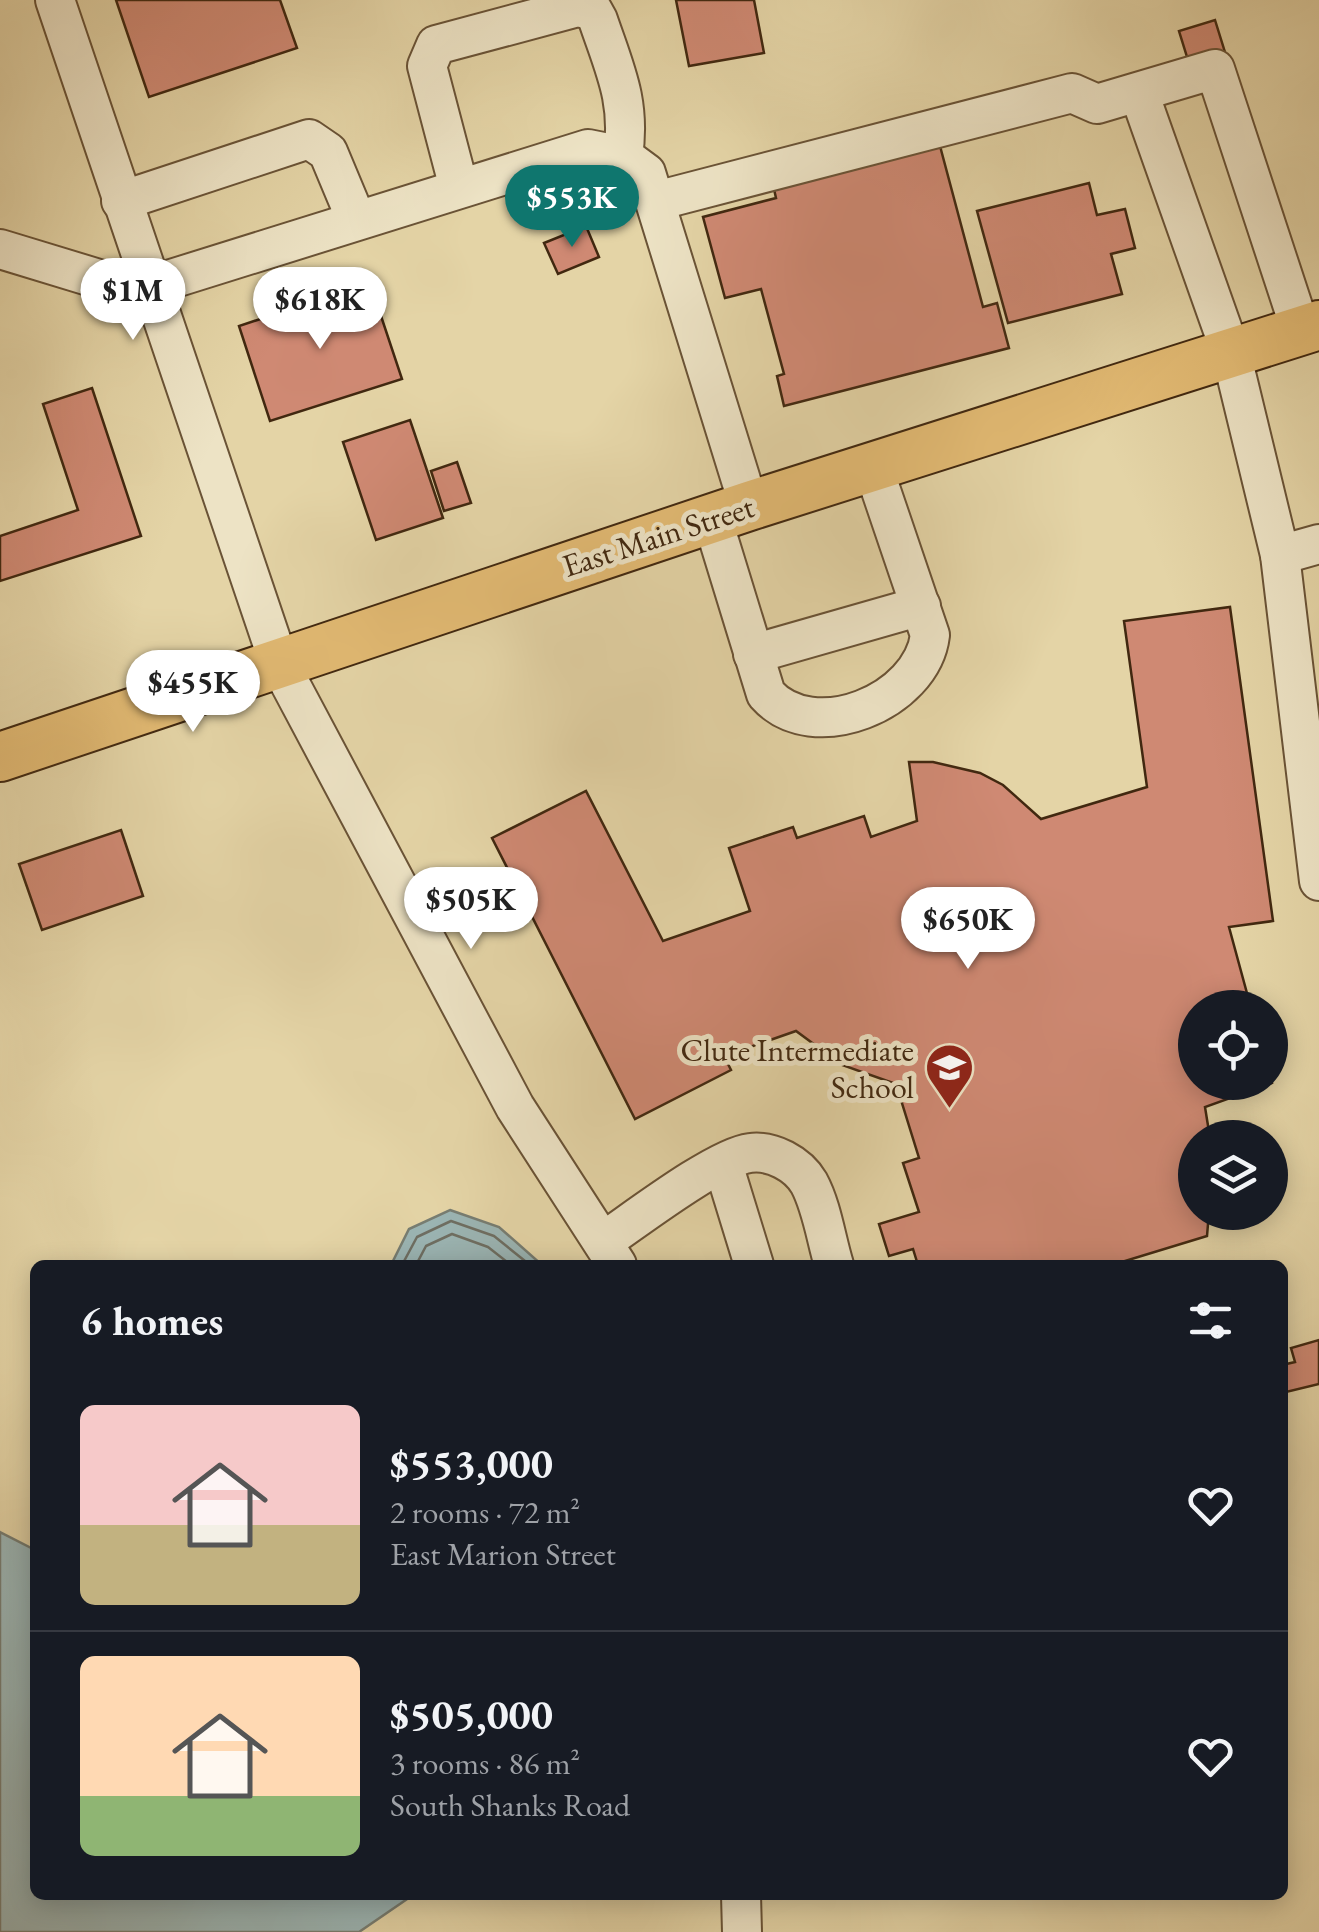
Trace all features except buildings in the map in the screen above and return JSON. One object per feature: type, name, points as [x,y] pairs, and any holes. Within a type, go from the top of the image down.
[{"type":"main road","name":"East Main Street","points":[[0,757],[731,512],[1310,328]]},
{"type":"street","points":[[55,0],[279,663],[515,1107],[610,1253],[723,1164],[748,1153],[772,1154],[799,1168],[810,1185],[832,1260]]},
{"type":"street","points":[[459,188],[427,66],[430,52],[436,45],[578,7],[592,11],[598,20],[624,95],[628,109],[623,156]]},
{"type":"street","points":[[656,200],[1072,92],[1097,104],[1215,70],[1310,328]]},
{"type":"street","points":[[1139,93],[1231,353],[1280,554],[1319,881]]},
{"type":"street","points":[[122,201],[308,139],[328,152],[356,218]]},
{"type":"street","points":[[0,249],[102,280],[149,286],[356,218],[588,149],[623,156],[646,172],[656,200],[731,512],[754,654],[766,694],[779,709],[800,718],[860,710],[918,672],[928,652],[930,635],[873,467]]},
{"type":"street","points":[[1280,554],[1319,544]]},
{"type":"street","points":[[754,654],[920,606]]},
{"type":"street","points":[[723,1164],[752,1260]]},
{"type":"street","points":[[741,1900],[742,1932]]},
{"type":"water","points":[[450,1210],[499,1227],[536,1260],[394,1260],[409,1229]]},
{"type":"water","points":[[0,1532],[30,1547],[30,1900],[406,1900],[359,1932],[0,1932]]},
{"type":"place","name":"Clute Intermediate School","points":[[949,1110]]}]
